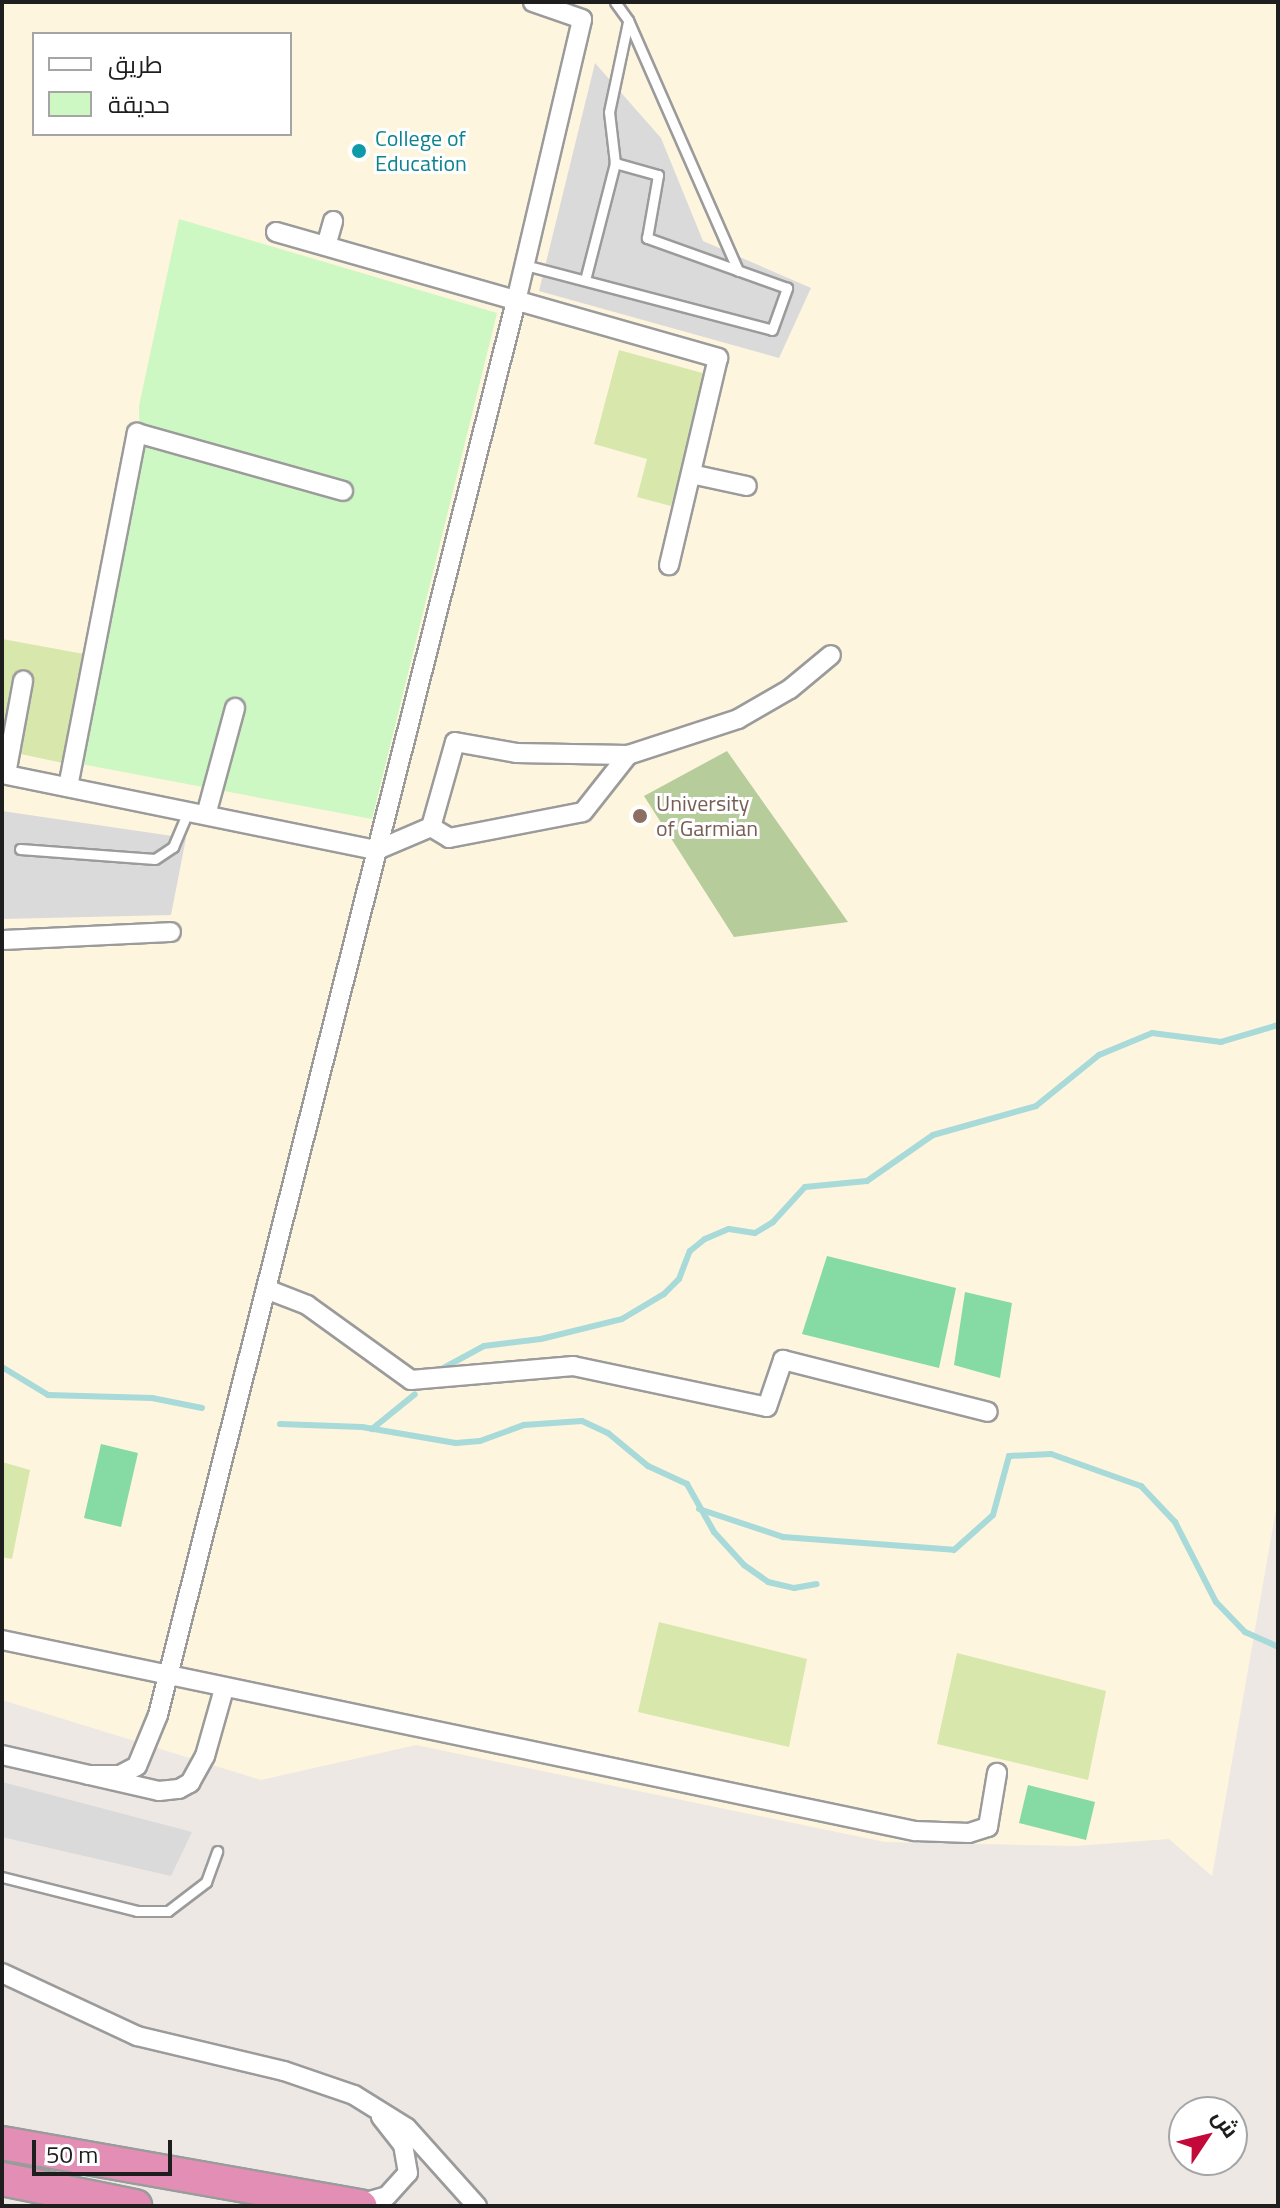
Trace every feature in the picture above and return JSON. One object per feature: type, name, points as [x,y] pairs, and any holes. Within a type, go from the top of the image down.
[{"type":"highway","points":[[2,2143],[358,2206]]},
{"type":"highway","points":[[2,2179],[135,2206]]},
{"type":"street","points":[[88,1775],[120,1775],[137,1766],[151,1740],[517,297],[585,10],[533,2]]},
{"type":"street","points":[[326,246],[333,221]]},
{"type":"street","points":[[276,232],[517,297],[718,358],[669,565]]},
{"type":"street","points":[[68,787],[137,433],[343,491]]},
{"type":"street","points":[[691,474],[747,486]]},
{"type":"street","points":[[431,827],[455,742],[516,753],[628,755],[738,719],[790,689],[831,655]]},
{"type":"street","points":[[23,681],[4,774],[377,850],[431,827]]},
{"type":"street","points":[[197,813],[235,708]]},
{"type":"street","points":[[431,827],[449,838],[583,812],[628,755]]},
{"type":"street","points":[[2,940],[171,932]]},
{"type":"street","points":[[266,1289],[307,1305],[411,1380],[573,1366],[767,1407],[783,1360],[988,1412]]},
{"type":"street","points":[[2,1640],[167,1678],[931,1833],[988,1827],[997,1773]]},
{"type":"street","points":[[2,1755],[159,1791],[190,1783],[205,1756],[224,1689]]},
{"type":"street","points":[[2,1973],[137,2036],[284,2071],[354,2095],[407,2128],[477,2206]]},
{"type":"street","points":[[354,2095],[394,2133],[410,2164],[394,2192],[358,2206]]},
{"type":"lane","points":[[615,2],[628,20],[738,271]]},
{"type":"lane","points":[[585,280],[615,163],[609,112],[628,20]]},
{"type":"lane","points":[[525,265],[772,330],[787,288],[647,238],[658,175],[615,163]]},
{"type":"lane","points":[[20,849],[155,859],[173,847],[197,813]]},
{"type":"lane","points":[[2,1877],[137,1911],[168,1911],[206,1882],[217,1851]]},
{"type":"shaded area","name":"University of Garmian","points":[[2,2],[1278,2],[1278,1498],[1212,1876],[1169,1839],[1075,1846],[885,1842],[416,1745],[261,1780],[2,1700]]},
{"type":"shaded area","points":[[595,63],[661,138],[703,241],[811,288],[779,358],[539,291]]},
{"type":"shaded area","points":[[2,811],[186,838],[171,915],[2,919]]},
{"type":"shaded area","points":[[2,1782],[192,1832],[171,1876],[2,1837]]},
{"type":"green space","points":[[179,219],[497,313],[372,819],[81,764],[140,455],[139,406]]},
{"type":"green space","points":[[619,350],[706,374],[671,506],[637,497],[647,459],[594,444]]},
{"type":"green space","points":[[2,639],[84,654],[63,763],[2,750]]},
{"type":"green space","points":[[727,751],[848,922],[734,937],[644,796]]},
{"type":"green space","points":[[827,1256],[956,1288],[939,1368],[802,1334]]},
{"type":"green space","points":[[965,1292],[1012,1303],[1000,1378],[954,1365]]},
{"type":"green space","points":[[101,1444],[138,1453],[121,1527],[84,1518]]},
{"type":"green space","points":[[2,1462],[30,1470],[12,1559],[2,1557]]},
{"type":"green space","points":[[659,1622],[807,1659],[789,1747],[638,1712]]},
{"type":"green space","points":[[957,1653],[1106,1691],[1088,1780],[937,1744]]},
{"type":"green space","points":[[1028,1785],[1095,1802],[1086,1840],[1019,1823]]},
{"type":"waterway","points":[[438,1371],[484,1346],[541,1339],[622,1319],[664,1294],[679,1279],[690,1251],[705,1239],[729,1229],[755,1233],[773,1222],[805,1187],[867,1181],[933,1135],[1036,1106],[1099,1055],[1152,1033],[1221,1042],[1278,1025]]},
{"type":"waterway","points":[[2,1367],[48,1395],[152,1398],[202,1408]]},
{"type":"waterway","points":[[372,1429],[415,1394]]},
{"type":"waterway","points":[[280,1424],[362,1427],[456,1443],[480,1441],[524,1425],[582,1421],[608,1433],[648,1466],[687,1484],[714,1532],[744,1565],[768,1582],[794,1588],[817,1584]]},
{"type":"waterway","points":[[699,1509],[783,1537],[954,1550],[993,1515],[1009,1456],[1051,1454],[1141,1486],[1175,1522],[1216,1602],[1245,1632],[1278,1647]]},
{"type":"place","name":"College of Education","points":[[359,151]]},
{"type":"place","name":"University of Garmian","points":[[640,816]]}]
